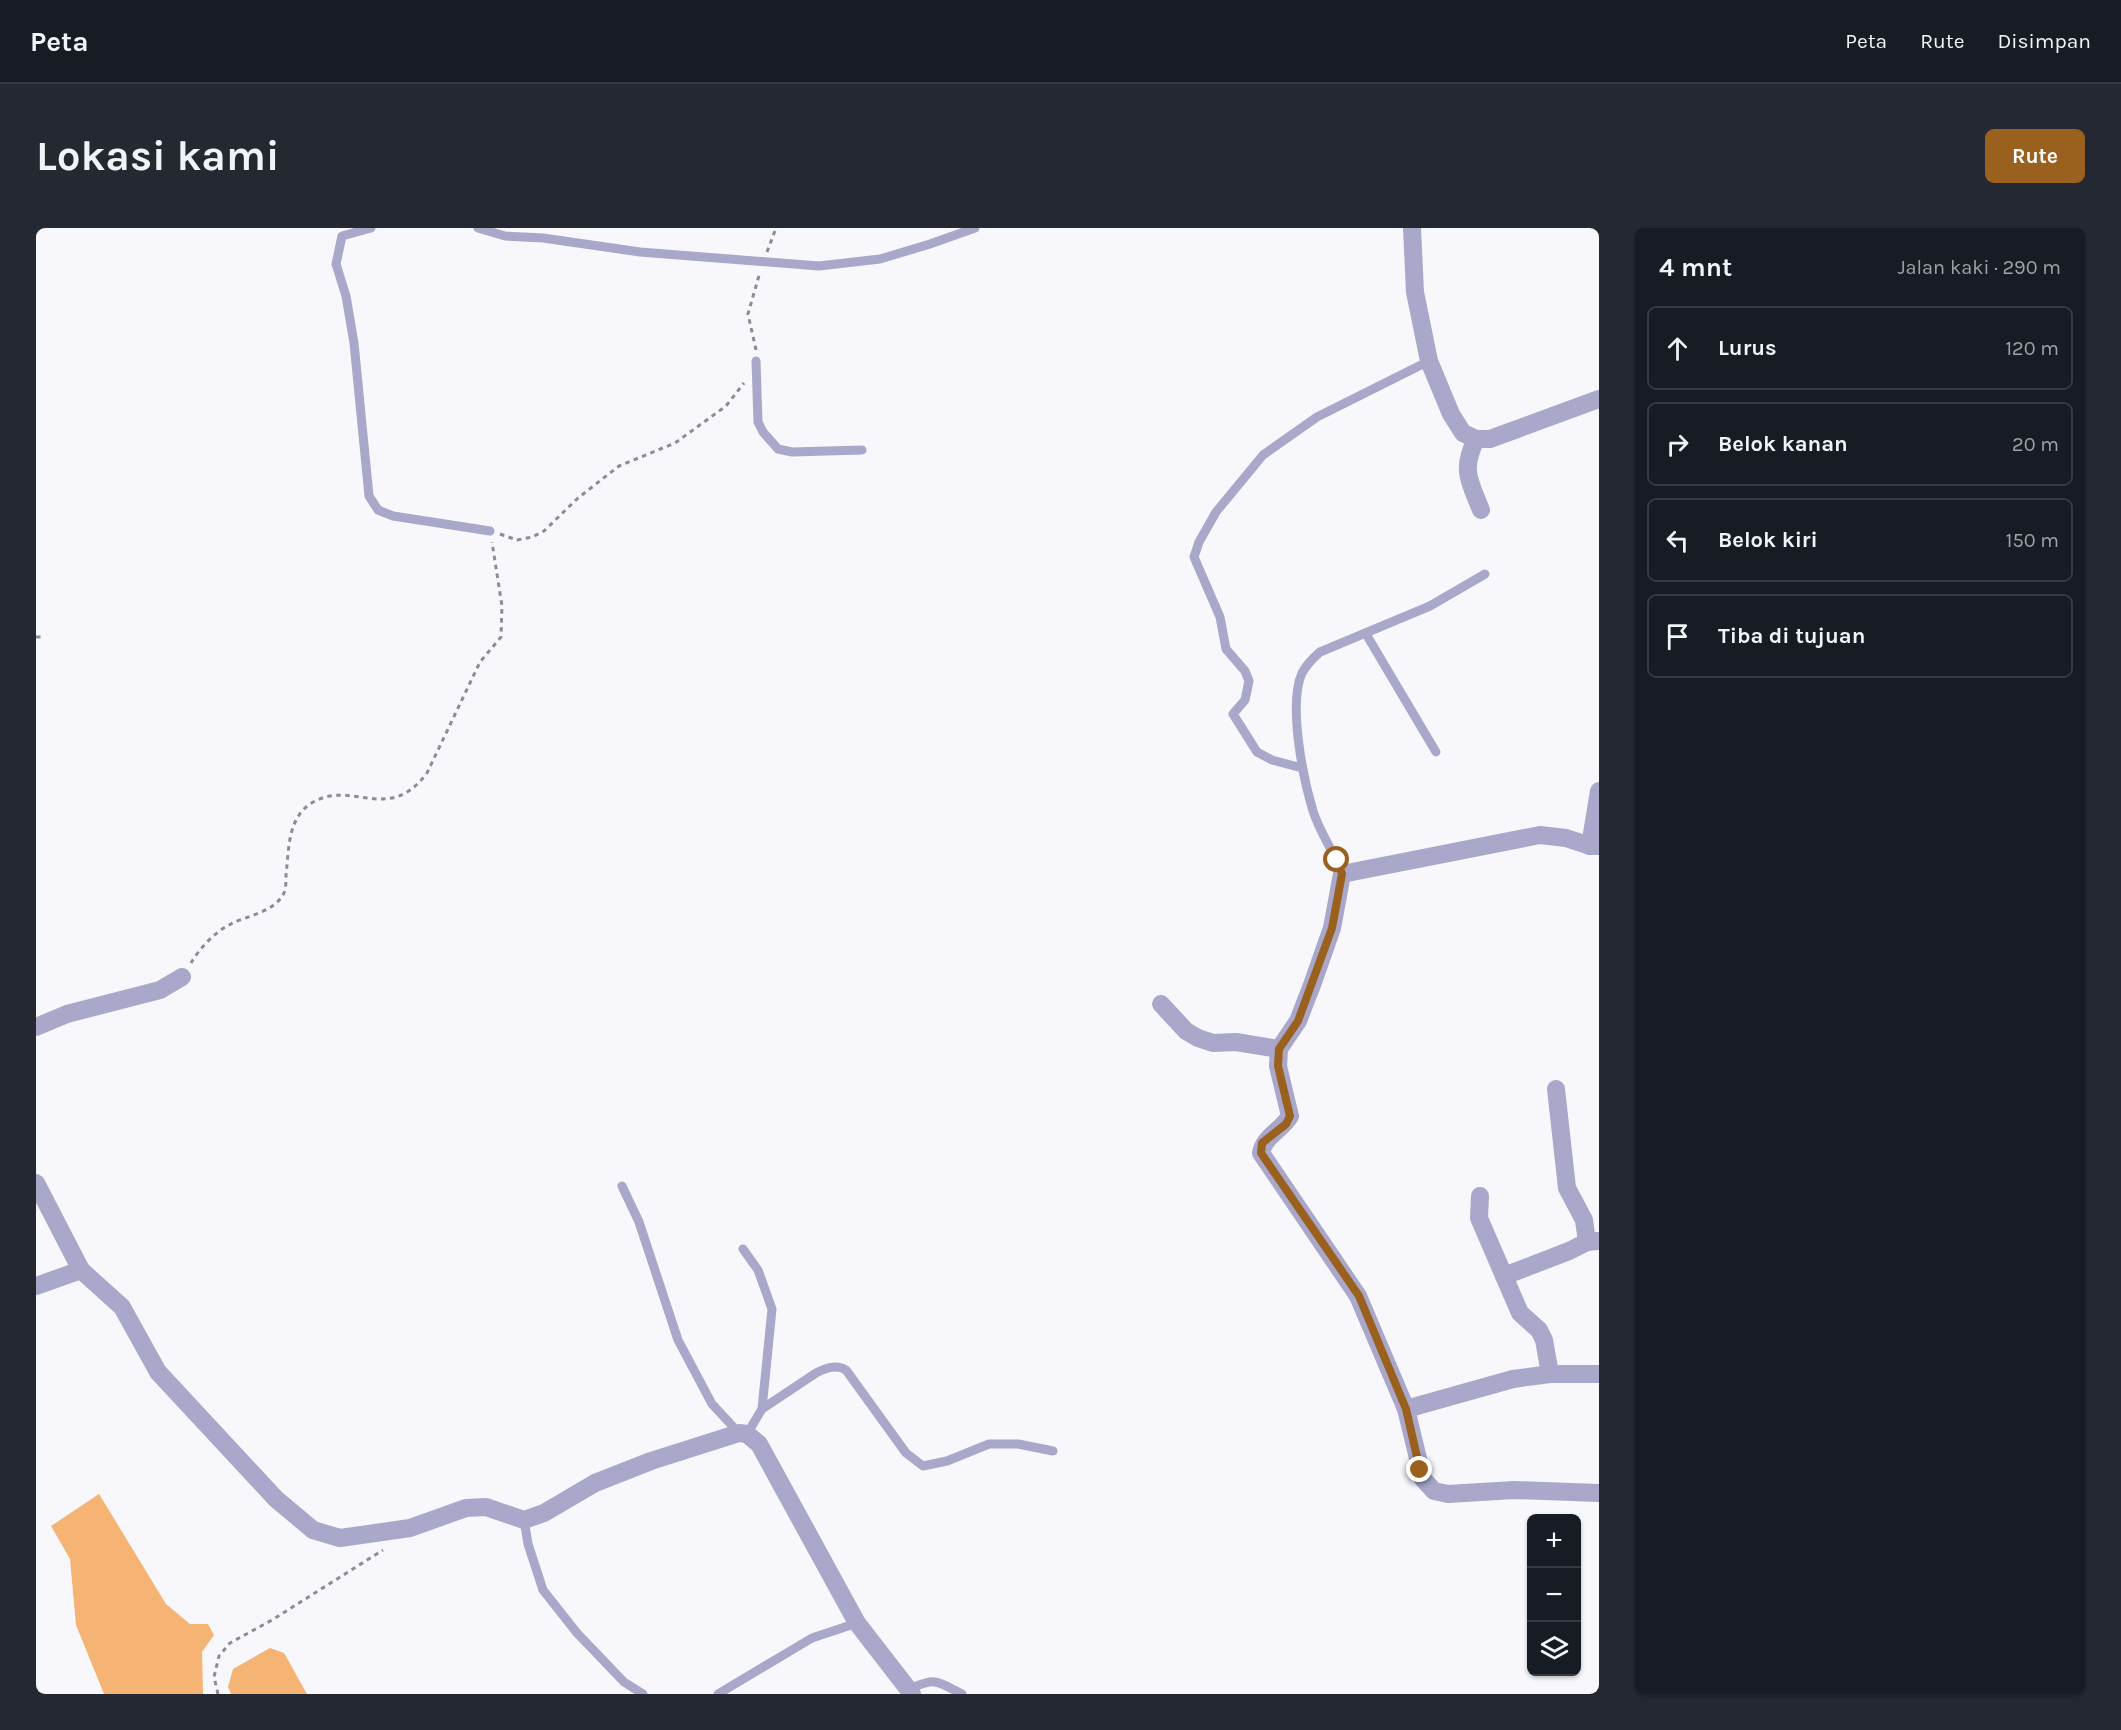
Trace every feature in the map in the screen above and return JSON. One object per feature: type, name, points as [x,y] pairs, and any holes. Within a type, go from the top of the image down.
[{"type":"street","points":[[1412,228],[1415,292],[1429,361],[1451,414],[1463,433],[1476,439],[1491,439],[1599,399]]},
{"type":"street","points":[[1476,439],[1468,456],[1468,479],[1481,510]]},
{"type":"street","points":[[1599,791],[1594,846],[1566,838],[1540,835],[1342,874],[1332,928],[1312,985],[1298,1021],[1279,1049],[1278,1066],[1290,1116],[1286,1124],[1262,1143],[1261,1153],[1359,1296],[1406,1409],[1423,1479],[1434,1491],[1448,1494],[1514,1490],[1599,1493]]},
{"type":"street","points":[[36,1027],[67,1014],[160,990],[182,977]]},
{"type":"street","points":[[1161,1004],[1186,1030],[1198,1038],[1213,1043],[1236,1042],[1279,1049]]},
{"type":"street","points":[[1504,1276],[1593,1242],[1567,1188],[1556,1089]]},
{"type":"street","points":[[36,1182],[81,1270],[122,1306],[159,1372],[276,1499],[314,1530],[340,1538],[410,1528],[466,1508],[486,1507],[524,1520],[544,1513],[595,1483],[651,1461],[743,1433],[759,1444],[857,1623],[909,1692]]},
{"type":"street","points":[[1480,1196],[1479,1218],[1520,1312],[1539,1330],[1544,1340],[1550,1374]]},
{"type":"street","points":[[36,1286],[81,1270]]},
{"type":"street","points":[[1406,1409],[1513,1378],[1550,1374],[1599,1374]]},
{"type":"lane","points":[[371,228],[342,236],[336,264],[346,296],[354,343],[369,496],[378,510],[393,516],[490,531]]},
{"type":"lane","points":[[478,228],[506,236],[543,238],[640,252],[819,266],[880,259],[975,228]]},
{"type":"lane","points":[[756,361],[758,422],[763,432],[778,449],[792,452],[862,450]]},
{"type":"lane","points":[[1302,768],[1272,760],[1257,752],[1233,714],[1245,700],[1249,681],[1245,671],[1227,650],[1220,617],[1194,557],[1199,542],[1216,512],[1263,455],[1317,417],[1429,361]]},
{"type":"lane","points":[[1342,874],[1313,812],[1302,768],[1297,719],[1297,695],[1301,675],[1320,652],[1430,606],[1485,574]]},
{"type":"lane","points":[[1366,634],[1436,753]]},
{"type":"lane","points":[[622,1186],[639,1222],[678,1340],[712,1404],[743,1433],[762,1409],[825,1368],[840,1367],[846,1370],[906,1453],[923,1466],[946,1461],[989,1444],[1018,1444],[1053,1451]]},
{"type":"lane","points":[[743,1249],[758,1270],[772,1309],[762,1409]]},
{"type":"lane","points":[[524,1520],[528,1544],[543,1590],[577,1633],[624,1682],[643,1694]]},
{"type":"lane","points":[[718,1694],[812,1638],[857,1623]]},
{"type":"lane","points":[[909,1692],[927,1681],[936,1681],[962,1694]]},
{"type":"path","points":[[182,977],[197,952],[227,926],[274,906],[285,892],[291,833],[301,812],[323,798],[346,795],[384,801],[409,792],[427,773],[480,662],[501,637],[502,606],[490,531],[517,540],[532,537],[544,531],[578,498],[619,466],[675,443],[726,406],[749,377],[756,361],[756,350],[748,314],[776,228]]},
{"type":"path","points":[[36,637],[42,637]]},
{"type":"path","points":[[218,1694],[214,1677],[219,1656],[230,1643],[272,1620],[387,1547]]},
{"type":"shaded area","points":[[99,1494],[166,1604],[190,1624],[208,1624],[214,1635],[202,1652],[203,1694],[104,1694],[76,1625],[70,1559],[51,1526]]},
{"type":"shaded area","points":[[270,1648],[284,1653],[307,1694],[231,1694],[228,1687],[233,1669]]},
{"type":"route","points":[[1337,860],[1342,874],[1332,928],[1298,1021],[1279,1049],[1278,1066],[1290,1116],[1286,1124],[1262,1143],[1261,1153],[1359,1296],[1406,1409],[1420,1470]]}]
